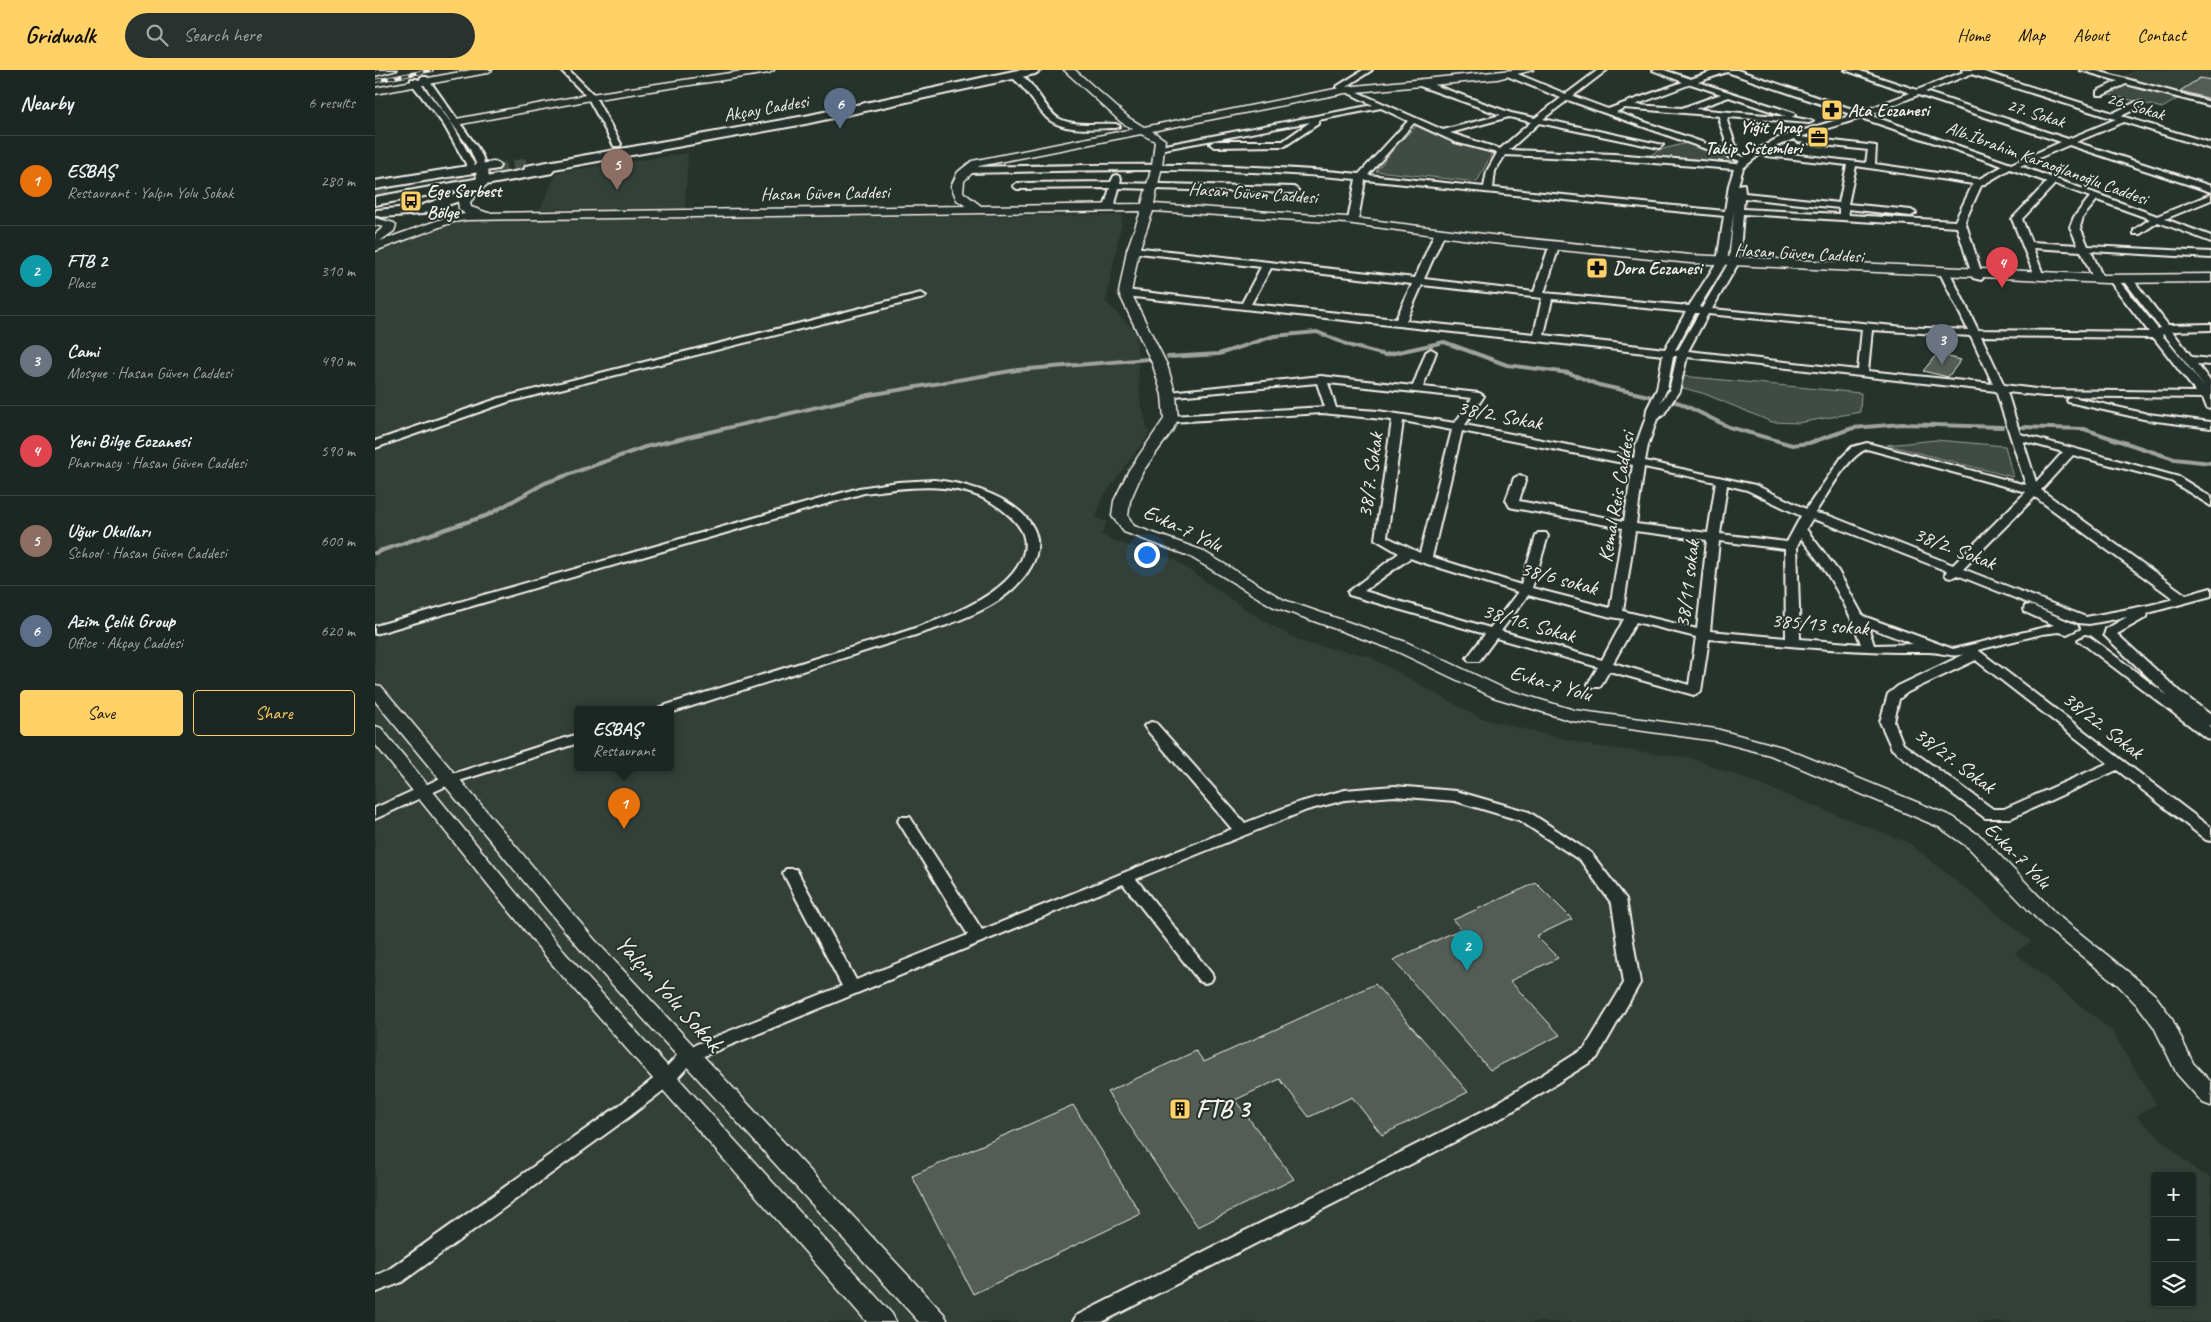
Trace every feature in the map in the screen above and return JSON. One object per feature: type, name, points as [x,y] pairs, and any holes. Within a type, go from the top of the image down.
[{"type":"highway","name":"Akçay Caddesi","points":[[804,117],[1012,72],[1035,70]]},
{"type":"highway","points":[[375,201],[475,182],[617,144],[756,120],[804,117]]},
{"type":"highway","points":[[530,167],[701,143],[781,127],[804,117]]},
{"type":"highway","points":[[393,191],[452,181]]},
{"type":"highway","points":[[375,185],[475,182]]},
{"type":"highway","points":[[375,213],[422,210],[475,182]]},
{"type":"street","points":[[375,73],[392,70]]},
{"type":"street","points":[[375,90],[484,70]]},
{"type":"street","points":[[566,70],[591,97],[617,144]]},
{"type":"street","points":[[456,122],[591,97],[769,70]]},
{"type":"street","points":[[1069,70],[1125,120],[1160,140],[1157,166],[1147,198],[1152,207],[1133,250],[1125,293],[1161,365],[1169,395],[1171,419]]},
{"type":"street","points":[[1368,70],[1340,87],[1412,121],[1458,140],[1502,152],[1742,164]]},
{"type":"street","points":[[977,208],[965,202],[957,191],[956,182],[965,170],[976,163],[1345,90],[1510,74],[1528,70]]},
{"type":"street","points":[[1488,190],[1491,171],[1502,152],[1536,121],[1603,70]]},
{"type":"street","points":[[1656,70],[1823,127]]},
{"type":"street","points":[[1608,112],[1723,70]]},
{"type":"street","name":"Alb.İbrahim Karaoğlanoğlu Caddesi","points":[[1730,70],[2053,181],[2211,239]]},
{"type":"street","name":"27. Sokak","points":[[1849,70],[2070,141],[2211,189]]},
{"type":"street","name":"Kemal Reis Caddesi","points":[[1616,614],[1643,441],[1652,417],[1660,412],[1669,353],[1674,339],[1727,264],[1727,214],[1742,164],[1756,152],[1791,136],[1861,115],[1970,70]]},
{"type":"street","name":"26. Sokak","points":[[1970,70],[2211,146]]},
{"type":"street","points":[[2083,70],[2211,104]]},
{"type":"street","points":[[1012,72],[1027,83],[1055,120],[1070,124],[1116,126]]},
{"type":"street","points":[[1510,74],[1567,97],[1701,145],[1742,164]]},
{"type":"street","points":[[420,81],[456,122],[479,158],[475,182],[465,209],[474,214],[493,215]]},
{"type":"street","points":[[420,81],[448,124],[475,182]]},
{"type":"street","points":[[2100,93],[2125,81]]},
{"type":"street","points":[[1421,83],[1509,115],[1659,145]]},
{"type":"street","points":[[1680,112],[1729,94]]},
{"type":"street","points":[[2114,116],[2139,104]]},
{"type":"street","points":[[1159,147],[1319,119],[1381,106]]},
{"type":"street","points":[[1623,106],[1809,121]]},
{"type":"street","points":[[1442,133],[1509,115]]},
{"type":"street","points":[[1724,115],[1723,121],[1733,149]]},
{"type":"street","points":[[1171,144],[1285,143],[1319,119]]},
{"type":"street","points":[[1977,276],[1961,221],[1980,182],[2010,166],[2123,119]]},
{"type":"street","points":[[1350,220],[1361,177],[1412,121]]},
{"type":"street","name":"Kemal Reis Caddesi","points":[[1662,400],[1673,390],[1681,354],[1705,312],[1727,264],[1745,174],[1752,163],[1767,153],[1821,130],[1823,127]]},
{"type":"street","points":[[1628,158],[1679,137]]},
{"type":"street","points":[[1798,139],[1873,148],[1870,165]]},
{"type":"street","points":[[1701,145],[1756,152]]},
{"type":"street","points":[[1767,153],[1870,165],[1980,182]]},
{"type":"street","points":[[1844,218],[1843,206],[1852,163]]},
{"type":"street","points":[[965,170],[1157,166],[1312,172],[1727,214]]},
{"type":"street","points":[[1109,208],[1119,167]]},
{"type":"street","points":[[2039,277],[2017,219],[2053,181]]},
{"type":"street","points":[[406,236],[437,221],[475,182]]},
{"type":"street","points":[[1017,186],[1152,186],[1295,190]]},
{"type":"street","points":[[1740,195],[1961,221]]},
{"type":"street","points":[[2095,196],[2079,217],[2075,227],[2084,249],[2106,279],[2156,335],[2199,390],[2210,395]]},
{"type":"street","points":[[2137,232],[2157,219],[2211,197]]},
{"type":"street","name":"Hasan Güven Caddesi","points":[[493,215],[1152,207],[1350,220],[1610,253],[1727,264]]},
{"type":"street","points":[[1739,211],[1844,218],[1961,221]]},
{"type":"street","points":[[375,247],[451,220],[493,215]]},
{"type":"street","points":[[375,221],[390,225],[390,229],[375,239]]},
{"type":"street","points":[[2181,228],[2211,228]]},
{"type":"street","points":[[1400,323],[1440,232]]},
{"type":"street","name":"Hasan Güven Caddesi","points":[[1492,239],[1553,250],[1727,264],[2090,281],[2106,279]]},
{"type":"street","points":[[2026,245],[2211,255]]},
{"type":"street","points":[[1133,250],[1692,311],[1867,326],[1976,333],[2156,335],[2166,328],[2211,327]]},
{"type":"street","points":[[1538,339],[1543,295],[1553,250]]},
{"type":"street","points":[[1245,306],[1268,264]]},
{"type":"street","points":[[1946,275],[1976,333],[2000,388],[2034,491]]},
{"type":"street","name":"Hasan Güven Caddesi","points":[[1977,276],[2106,279],[2211,278]]},
{"type":"street","points":[[2128,279],[2190,360],[2210,395]]},
{"type":"street","points":[[1125,293],[2000,388],[2044,394],[2147,417],[2211,425]]},
{"type":"street","points":[[375,445],[503,400],[921,296]]},
{"type":"street","points":[[1863,373],[1867,326]]},
{"type":"street","points":[[1417,388],[1431,352]]},
{"type":"street","points":[[2190,360],[2211,362]]},
{"type":"street","points":[[1169,395],[1321,379],[1479,396],[1458,427],[1425,559]]},
{"type":"street","points":[[1321,379],[1331,410]]},
{"type":"street","points":[[2044,394],[2210,395]]},
{"type":"street","name":"38/2. Sokak","points":[[1171,419],[1331,410],[1398,417],[1458,427],[1722,480],[1751,487],[1810,516],[1822,525],[1952,573],[2086,620],[2100,623],[2111,634]]},
{"type":"street","name":"38/7. Sokak","points":[[1398,417],[1381,539],[1408,553]]},
{"type":"street","name":"Evka-7 Yolu","points":[[1171,419],[1165,431],[1137,470],[1122,501],[1120,516],[1129,529],[1195,553],[1251,589],[1294,611],[1400,646],[1499,693],[1571,715],[1716,735],[1775,751],[1946,822],[1977,843],[2050,920],[2142,996],[2163,1023],[2185,1068],[2211,1097]]},
{"type":"street","points":[[2015,436],[2175,479],[2211,502]]},
{"type":"street","points":[[1793,642],[1791,546],[1846,459],[1856,449],[1867,446],[2034,491],[2184,600]]},
{"type":"street","points":[[1952,573],[2071,451]]},
{"type":"street","points":[[1520,478],[1512,500],[1514,504],[1629,526],[1791,546]]},
{"type":"street","name":"38/11 sokak","points":[[1693,691],[1699,665],[1713,537],[1722,480]]},
{"type":"street","points":[[375,630],[863,490],[920,484],[951,486],[980,493],[1000,503],[1023,521],[1032,545],[1027,563],[1008,587],[985,603],[933,625],[674,707]]},
{"type":"street","points":[[1801,530],[1829,567],[1858,618],[1869,649]]},
{"type":"street","points":[[1474,658],[1525,591],[1542,536]]},
{"type":"street","name":"38/6 sokak","points":[[1408,553],[1525,591],[1701,634]]},
{"type":"street","name":"38/16. Sokak","points":[[1408,553],[1354,592],[1693,691]]},
{"type":"street","name":"38/2. Sokak","points":[[1952,573],[2072,629],[2085,640]]},
{"type":"street","points":[[2072,629],[2074,622],[2151,609],[2211,592]]},
{"type":"street","points":[[2085,640],[2102,642],[2111,634],[2151,609]]},
{"type":"street","points":[[2037,612],[2042,620],[2042,630]]},
{"type":"street","points":[[1595,684],[1632,617]]},
{"type":"street","name":"38/27. Sokak","points":[[1858,618],[1935,648],[1953,653],[1972,653]]},
{"type":"street","name":"38/27. Sokak","points":[[2072,629],[2042,630],[1972,653],[1903,689],[1893,697],[1887,722],[1897,746],[1991,814],[2006,814],[2119,764]]},
{"type":"street","name":"385/13 sokak","points":[[1701,634],[1869,649],[1935,648]]},
{"type":"street","points":[[2111,634],[2174,694],[2211,722]]},
{"type":"street","points":[[2085,640],[2211,735]]},
{"type":"street","name":"38/22. Sokak","points":[[1972,653],[2211,836]]},
{"type":"street","name":"Yalçın Yolu Sokak","points":[[375,690],[448,780],[587,944],[935,1322]]},
{"type":"street","points":[[1151,726],[1242,830]]},
{"type":"street","points":[[375,732],[559,958],[883,1322]]},
{"type":"street","points":[[375,814],[448,780],[574,739]]},
{"type":"street","points":[[375,1285],[395,1276],[501,1201],[667,1078],[688,1054],[852,990],[1126,876],[1311,804],[1345,795],[1394,791],[1456,796],[1524,816],[1586,857],[1620,903],[1632,983],[1591,1053],[1497,1112],[1083,1322]]},
{"type":"street","points":[[905,821],[978,937]]},
{"type":"street","points":[[791,873],[852,990]]},
{"type":"street","points":[[1126,876],[1205,977]]},
{"type":"shaded area","points":[[2134,70],[2211,70],[2211,100],[2121,78]]},
{"type":"shaded area","points":[[2124,84],[2179,98],[2162,108],[2107,94]]},
{"type":"shaded area","points":[[1416,126],[1454,143],[1492,153],[1477,182],[1376,171]]},
{"type":"shaded area","points":[[1687,143],[1730,158],[1726,163],[1649,156],[1659,150]]},
{"type":"shaded area","points":[[688,153],[685,210],[575,212],[575,209],[540,209],[557,172]]},
{"type":"shaded area","points":[[1123,215],[1106,302],[1136,332],[1140,400],[1149,434],[1102,498],[1096,518],[1107,522],[1101,535],[1114,541],[1173,559],[1257,617],[1301,642],[1368,656],[1480,718],[1593,746],[1692,758],[1909,843],[2031,941],[2015,953],[2111,1030],[2156,1104],[2136,1116],[2198,1172],[2211,1177],[2211,1322],[375,1322],[375,251],[402,242],[451,220]]},
{"type":"shaded area","points":[[1681,376],[1861,393],[1860,412],[1798,423],[1772,422],[1705,394],[1680,387]]},
{"type":"shaded area","points":[[1936,440],[2005,446],[2013,477],[1887,445]]},
{"type":"building","points":[[2200,78],[2211,80],[2211,99],[2180,91]]},
{"type":"building","points":[[1937,354],[1961,360],[1948,377],[1923,371]]},
{"type":"building","points":[[1536,883],[1572,919],[1536,936],[1558,958],[1510,981],[1560,1035],[1490,1070],[1393,960],[1461,929],[1453,920]]},
{"type":"building","name":"FTB 3","points":[[1375,984],[1468,1092],[1382,1135],[1352,1097],[1309,1117],[1280,1079],[1235,1100],[1294,1179],[1198,1227],[1107,1092],[1196,1051],[1204,1062]]},
{"type":"building","points":[[1073,1105],[1141,1214],[973,1294],[912,1176]]},
{"type":"waterway","points":[[1168,357],[1219,354],[1274,336],[1317,332],[1351,346],[1385,355],[1444,342],[1507,365],[1569,373],[1599,385],[1680,403],[1729,427],[1792,445],[1809,443],[1853,428],[1902,424],[2002,427]]},
{"type":"waterway","points":[[383,550],[488,515],[545,483],[645,447],[869,395],[1017,370],[1148,359]]},
{"type":"waterway","points":[[2022,427],[2084,429],[2174,459],[2211,463]]},
{"type":"waterway","points":[[375,553],[383,550]]},
{"type":"tunnel","points":[[451,178],[529,165]]},
{"type":"tunnel","points":[[375,196],[394,193]]},
{"type":"railway","points":[[375,81],[432,70]]},
{"type":"place","name":"Ata Eczanesi","points":[[1832,110]]},
{"type":"place","name":"Azim Çelik Group","points":[[840,129]]},
{"type":"place","name":"Yiğit Araç Takip Sistemleri","points":[[1818,137]]},
{"type":"place","name":"Uğur Okulları","points":[[617,190]]},
{"type":"place","name":"Ege Serbest Bölge","points":[[411,201]]},
{"type":"place","name":"Dora Eczanesi","points":[[1597,268]]},
{"type":"place","name":"Yeni Bilge Eczanesi","points":[[2002,288]]},
{"type":"place","name":"Cami","points":[[1942,365]]},
{"type":"place","name":"ESBAŞ","points":[[624,829]]},
{"type":"place","name":"FTB 2","points":[[1467,971]]},
{"type":"place","name":"FTB 3","points":[[1180,1109]]}]
